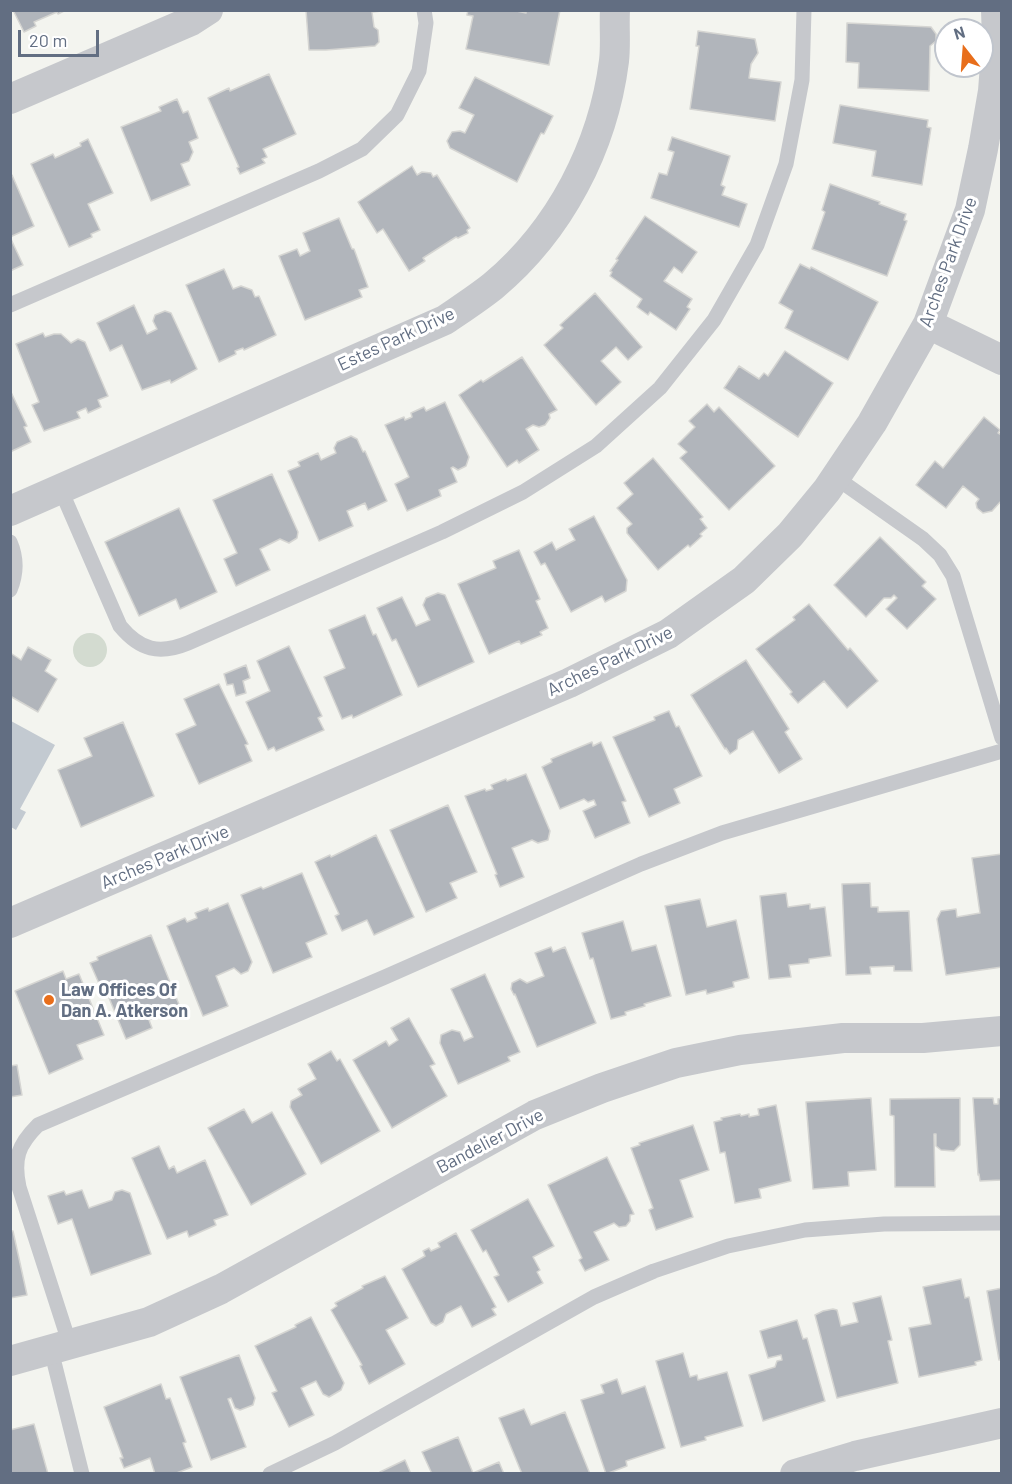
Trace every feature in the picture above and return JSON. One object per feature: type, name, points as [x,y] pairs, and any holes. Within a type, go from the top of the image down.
[{"type":"street","points":[[10,99],[191,21],[208,10]]},
{"type":"street","name":"Estes Park Drive","points":[[10,511],[445,320],[493,286],[529,252],[556,217],[577,182],[599,128],[614,61],[615,10]]},
{"type":"street","name":"Arches Park Drive","points":[[10,923],[569,683],[668,634],[744,580],[790,534],[835,477],[872,423],[928,324],[970,210],[979,169],[993,92],[997,40],[996,10]]},
{"type":"street","points":[[928,324],[1002,360]]},
{"type":"street","name":"Bandelier Drive","points":[[10,1361],[149,1322],[220,1289],[535,1115],[602,1088],[676,1063],[740,1050],[843,1038],[923,1038],[1002,1031]]},
{"type":"street","points":[[795,1473],[855,1456],[1002,1423]]},
{"type":"lane","points":[[10,305],[319,171],[362,149],[397,115],[419,71],[426,23],[424,10]]},
{"type":"lane","points":[[60,488],[120,626],[130,638],[143,646],[158,650],[173,649],[442,532],[524,492],[596,446],[660,388],[714,321],[757,245],[786,165],[802,80],[804,10]]},
{"type":"lane","points":[[835,477],[923,539],[940,555],[953,576],[1002,738]]},
{"type":"lane","points":[[10,542],[15,552],[16,571],[10,590]]},
{"type":"lane","points":[[82,1473],[60,1348],[16,1170],[18,1152],[26,1137],[38,1125],[385,977],[641,864],[722,833],[1002,751]]},
{"type":"lane","points":[[270,1473],[335,1443],[594,1297],[654,1271],[717,1249],[806,1230],[884,1224],[1002,1222]]},
{"type":"shaded area","points":[[90,633],[102,638],[107,650],[102,662],[90,667],[78,662],[73,650],[78,638]]},
{"type":"shaded area","points":[[11,721],[55,745],[20,809],[26,812],[16,830],[11,827]]},
{"type":"building","points":[[13,10],[66,10],[34,22],[36,26],[24,32]]},
{"type":"building","points":[[306,10],[392,10],[372,12],[374,27],[378,30],[379,42],[375,46],[309,50]]},
{"type":"building","points":[[468,10],[512,10],[526,13],[526,10],[560,10],[549,65],[466,49],[473,16],[467,15]]},
{"type":"building","points":[[847,23],[931,27],[934,31],[934,43],[930,46],[929,91],[858,88],[859,63],[846,62]]},
{"type":"building","points":[[698,31],[755,39],[758,53],[751,64],[749,78],[781,82],[775,121],[690,109],[699,46],[696,46]]},
{"type":"building","points":[[269,74],[296,134],[263,149],[267,157],[262,159],[265,163],[240,174],[208,98]]},
{"type":"building","points":[[475,77],[553,116],[544,134],[541,133],[517,182],[450,148],[447,141],[452,132],[465,133],[474,115],[459,108]]},
{"type":"building","points":[[177,99],[183,113],[188,111],[198,138],[189,142],[193,152],[189,161],[181,164],[190,185],[151,201],[121,127],[161,111],[159,107]]},
{"type":"building","points":[[840,105],[928,120],[927,127],[931,128],[922,185],[872,176],[876,151],[833,143]]},
{"type":"building","points":[[672,137],[730,156],[721,185],[725,187],[722,195],[747,204],[739,227],[651,198],[659,173],[667,175],[674,152],[668,150]]},
{"type":"building","points":[[88,139],[113,193],[88,204],[100,230],[91,234],[92,237],[69,247],[31,164],[53,154],[55,158],[81,146],[80,143]]},
{"type":"building","points":[[412,166],[417,175],[422,172],[431,173],[433,177],[437,175],[470,228],[467,230],[468,233],[456,237],[423,258],[425,261],[409,271],[383,229],[377,233],[358,202]]},
{"type":"building","points":[[12,175],[34,226],[10,237],[10,176]]},
{"type":"building","points":[[830,184],[906,214],[904,220],[907,221],[887,276],[812,249],[825,212],[822,210]]},
{"type":"building","points":[[645,216],[697,252],[682,273],[674,267],[664,281],[692,299],[687,307],[690,309],[676,330],[650,312],[648,315],[637,307],[642,299],[610,276],[612,272],[610,271],[618,260],[616,259]]},
{"type":"building","points":[[339,218],[352,249],[354,249],[368,287],[359,290],[362,297],[305,320],[279,256],[297,249],[300,256],[310,251],[303,233]]},
{"type":"building","points":[[10,237],[23,265],[10,271]]},
{"type":"building","points":[[800,264],[810,269],[811,267],[878,302],[848,360],[785,328],[793,311],[779,303]]},
{"type":"building","points":[[224,269],[233,289],[241,286],[252,290],[255,297],[259,296],[276,335],[244,350],[243,348],[235,351],[236,354],[219,362],[186,285]]},
{"type":"building","points":[[595,293],[642,347],[628,360],[616,347],[601,361],[621,382],[596,405],[544,345],[563,328],[560,325]]},
{"type":"building","points":[[134,305],[147,334],[157,329],[153,321],[155,315],[165,311],[171,313],[197,369],[171,383],[170,380],[142,390],[122,345],[110,351],[97,323]]},
{"type":"building","points":[[43,333],[45,337],[61,334],[71,343],[78,339],[85,342],[108,396],[98,400],[101,407],[88,413],[86,408],[77,412],[80,418],[44,431],[32,405],[39,402],[16,344]]},
{"type":"building","points":[[785,351],[833,383],[798,437],[724,388],[739,366],[759,379],[764,373],[768,376]]},
{"type":"building","points":[[522,357],[557,410],[549,414],[550,418],[545,425],[539,427],[533,425],[526,429],[539,450],[519,463],[517,460],[507,467],[459,395]]},
{"type":"building","points":[[10,390],[27,426],[24,427],[31,442],[10,452]]},
{"type":"building","points":[[445,402],[469,457],[466,466],[458,470],[451,468],[457,482],[439,490],[441,496],[407,511],[395,484],[409,477],[385,425],[404,417],[405,420],[412,417],[411,413],[424,407],[426,411]]},
{"type":"building","points":[[707,404],[714,412],[719,407],[775,466],[729,510],[680,458],[687,452],[678,444],[695,427],[689,421]]},
{"type":"building","points":[[984,417],[1000,430],[998,433],[1002,435],[1002,500],[992,511],[983,513],[977,508],[976,503],[979,499],[963,486],[946,508],[916,485],[935,461],[943,468]]},
{"type":"building","points":[[351,436],[357,439],[363,452],[365,451],[387,501],[368,510],[365,503],[347,511],[353,526],[319,541],[288,471],[300,466],[298,462],[318,453],[321,460],[336,453],[334,448],[337,442]]},
{"type":"building","points":[[653,458],[703,517],[700,519],[707,528],[690,547],[688,545],[658,570],[627,533],[627,528],[632,524],[617,508],[633,494],[624,483]]},
{"type":"building","points":[[272,474],[298,532],[297,538],[289,543],[280,539],[260,549],[270,570],[236,586],[224,559],[237,553],[213,500]]},
{"type":"building","points":[[179,508],[217,592],[180,609],[176,599],[139,616],[105,542]]},
{"type":"building","points":[[594,516],[627,580],[626,591],[605,602],[602,596],[571,612],[545,563],[541,565],[534,552],[552,542],[556,550],[575,540],[569,529]]},
{"type":"building","points":[[880,537],[926,582],[922,586],[936,599],[907,629],[886,609],[897,598],[894,595],[891,598],[884,598],[866,617],[834,585]]},
{"type":"building","points":[[519,550],[540,599],[536,601],[548,628],[540,632],[542,635],[521,644],[519,641],[489,654],[458,584],[496,568],[493,561]]},
{"type":"building","points":[[438,593],[445,595],[474,662],[418,687],[396,639],[392,641],[377,608],[402,597],[416,626],[430,620],[423,605],[426,598]]},
{"type":"building","points":[[809,604],[878,681],[847,708],[824,681],[798,703],[790,694],[792,692],[756,649],[795,620],[793,617]]},
{"type":"building","points":[[365,615],[373,635],[376,634],[402,695],[353,718],[352,715],[342,719],[324,677],[345,668],[329,630]]},
{"type":"building","points":[[289,646],[322,716],[318,718],[324,730],[276,751],[274,747],[268,750],[246,702],[270,691],[257,661]]},
{"type":"building","points":[[28,647],[51,660],[45,671],[57,679],[38,712],[10,696],[10,657],[12,654],[21,660]]},
{"type":"building","points":[[746,660],[789,729],[785,732],[802,759],[779,773],[753,731],[738,740],[737,749],[730,754],[691,695]]},
{"type":"building","points":[[246,665],[250,678],[243,681],[246,693],[236,696],[233,684],[227,685],[224,674]]},
{"type":"building","points":[[219,684],[248,744],[245,745],[252,761],[199,784],[176,734],[196,725],[184,699]]},
{"type":"building","points":[[669,711],[676,727],[679,726],[702,776],[674,789],[680,803],[649,817],[613,737],[655,720],[654,717]]},
{"type":"building","points":[[123,722],[154,796],[81,827],[58,770],[92,756],[84,738]]},
{"type":"building","points":[[592,742],[593,746],[601,742],[626,801],[622,802],[630,823],[595,838],[583,811],[596,805],[594,800],[588,802],[584,799],[560,809],[542,767],[552,762],[551,759]]},
{"type":"building","points":[[526,774],[550,831],[548,840],[538,843],[532,840],[512,848],[524,877],[500,887],[495,875],[497,874],[465,796],[485,789],[486,791],[493,789],[491,785]]},
{"type":"building","points":[[448,805],[477,872],[450,883],[457,898],[426,912],[390,830]]},
{"type":"building","points":[[376,835],[414,917],[374,935],[367,920],[342,931],[335,916],[339,914],[315,862],[330,855],[331,857]]},
{"type":"building","points":[[1002,854],[1002,967],[946,975],[937,919],[941,911],[956,909],[957,917],[980,913],[972,858]]},
{"type":"building","points":[[302,873],[327,934],[306,943],[312,957],[273,973],[241,895],[261,887],[263,889]]},
{"type":"building","points":[[870,883],[871,907],[878,907],[878,912],[909,911],[912,971],[894,971],[894,966],[870,967],[871,974],[846,975],[842,884]]},
{"type":"building","points":[[786,893],[788,907],[810,904],[810,909],[825,907],[831,956],[809,959],[809,963],[789,965],[791,977],[769,979],[760,896]]},
{"type":"building","points":[[700,899],[707,927],[736,920],[749,978],[733,982],[734,987],[707,994],[706,990],[686,995],[665,906]]},
{"type":"building","points":[[228,903],[252,962],[248,971],[241,974],[234,968],[216,976],[228,1006],[203,1016],[167,926],[185,918],[187,922],[197,918],[195,913],[208,908],[209,911]]},
{"type":"building","points":[[623,921],[632,951],[656,945],[671,996],[644,1004],[645,1006],[625,1012],[626,1015],[611,1019],[593,958],[590,959],[582,933]]},
{"type":"building","points":[[151,935],[180,1007],[149,1020],[152,1028],[126,1039],[107,993],[104,995],[90,963],[98,960],[97,957]]},
{"type":"building","points":[[551,947],[553,952],[565,947],[596,1023],[537,1047],[511,989],[512,983],[520,979],[527,983],[544,976],[535,953]]},
{"type":"building","points":[[63,971],[66,979],[79,974],[104,1035],[77,1045],[83,1059],[49,1074],[15,991]]},
{"type":"building","points":[[485,974],[520,1052],[508,1057],[510,1061],[458,1084],[440,1043],[441,1035],[452,1030],[460,1032],[464,1041],[473,1037],[451,989]]},
{"type":"building","points":[[409,1018],[435,1064],[430,1066],[447,1096],[392,1128],[353,1060],[386,1041],[389,1046],[398,1040],[391,1028]]},
{"type":"building","points":[[331,1051],[337,1061],[340,1059],[380,1131],[321,1164],[290,1107],[291,1101],[302,1095],[298,1089],[316,1079],[308,1064]]},
{"type":"building","points":[[17,1065],[22,1095],[10,1097],[10,1066]]},
{"type":"building","points":[[871,1098],[876,1170],[848,1172],[849,1186],[813,1189],[806,1102]]},
{"type":"building","points":[[960,1098],[960,1145],[954,1151],[941,1150],[936,1146],[936,1134],[934,1134],[935,1187],[895,1187],[894,1116],[890,1115],[890,1099]]},
{"type":"building","points":[[973,1098],[993,1098],[994,1104],[998,1104],[998,1099],[1002,1098],[1002,1180],[980,1181]]},
{"type":"building","points":[[776,1105],[791,1181],[759,1189],[761,1198],[735,1203],[725,1152],[720,1153],[714,1122],[740,1114],[741,1116],[749,1114],[749,1117],[759,1115],[758,1109]]},
{"type":"building","points":[[244,1109],[252,1123],[272,1112],[306,1174],[251,1205],[208,1128]]},
{"type":"building","points":[[693,1125],[709,1170],[680,1180],[693,1217],[656,1230],[649,1210],[653,1208],[631,1148],[640,1145],[639,1143]]},
{"type":"building","points":[[159,1146],[169,1169],[174,1166],[177,1173],[205,1160],[228,1215],[214,1220],[216,1225],[189,1237],[187,1231],[167,1239],[132,1158]]},
{"type":"building","points":[[607,1157],[634,1214],[630,1215],[630,1221],[626,1226],[619,1227],[614,1223],[594,1232],[609,1260],[585,1271],[579,1260],[582,1258],[548,1185]]},
{"type":"building","points":[[82,1190],[89,1208],[112,1200],[115,1192],[122,1190],[130,1193],[151,1254],[91,1275],[72,1219],[58,1224],[48,1196],[64,1191],[66,1195]]},
{"type":"building","points":[[528,1199],[554,1246],[533,1257],[540,1270],[537,1272],[543,1283],[508,1302],[494,1277],[499,1275],[486,1250],[483,1252],[471,1230]]},
{"type":"building","points":[[10,1231],[13,1231],[27,1295],[10,1298]]},
{"type":"building","points":[[456,1233],[496,1307],[492,1309],[496,1315],[472,1327],[461,1306],[446,1314],[443,1322],[436,1326],[431,1323],[402,1269],[425,1256],[423,1251],[429,1248],[431,1251],[440,1247],[438,1243]]},
{"type":"building","points":[[385,1276],[408,1318],[386,1330],[405,1364],[369,1384],[360,1366],[362,1365],[331,1310],[337,1306],[335,1303],[363,1288],[362,1286]]},
{"type":"building","points":[[961,1279],[965,1298],[969,1297],[982,1360],[975,1362],[976,1365],[919,1377],[909,1328],[931,1324],[923,1287]]},
{"type":"building","points":[[1002,1288],[1002,1359],[999,1360],[987,1291]]},
{"type":"building","points":[[881,1296],[892,1340],[888,1341],[898,1383],[837,1398],[815,1315],[833,1309],[837,1310],[841,1326],[858,1322],[853,1303]]},
{"type":"building","points":[[311,1317],[344,1383],[341,1390],[329,1397],[323,1394],[316,1381],[301,1388],[314,1415],[289,1427],[272,1393],[277,1391],[255,1346],[296,1327],[295,1325]]},
{"type":"building","points":[[797,1320],[803,1339],[807,1338],[825,1401],[763,1421],[749,1375],[775,1367],[777,1361],[782,1360],[781,1355],[768,1358],[760,1331]]},
{"type":"building","points":[[683,1353],[690,1377],[697,1375],[698,1380],[727,1372],[743,1426],[681,1447],[656,1361]]},
{"type":"building","points":[[239,1355],[255,1398],[253,1405],[240,1410],[235,1408],[231,1398],[228,1399],[246,1447],[211,1460],[180,1377]]},
{"type":"building","points":[[617,1379],[622,1394],[645,1386],[665,1448],[626,1461],[627,1466],[606,1474],[581,1400],[604,1393],[601,1385]]},
{"type":"building","points":[[161,1384],[166,1399],[170,1398],[186,1442],[183,1443],[192,1467],[174,1474],[155,1474],[150,1458],[124,1468],[120,1458],[123,1458],[104,1407]]},
{"type":"building","points":[[524,1409],[531,1425],[565,1412],[590,1474],[522,1474],[499,1418]]},
{"type":"building","points":[[34,1424],[48,1474],[10,1474],[10,1430]]},
{"type":"building","points":[[458,1437],[473,1473],[499,1462],[504,1474],[432,1474],[422,1452]]},
{"type":"building","points":[[405,1460],[411,1474],[381,1474],[380,1472]]},
{"type":"place","name":"Law Offices Of Dan A. Atkerson","points":[[49,1000]]}]
